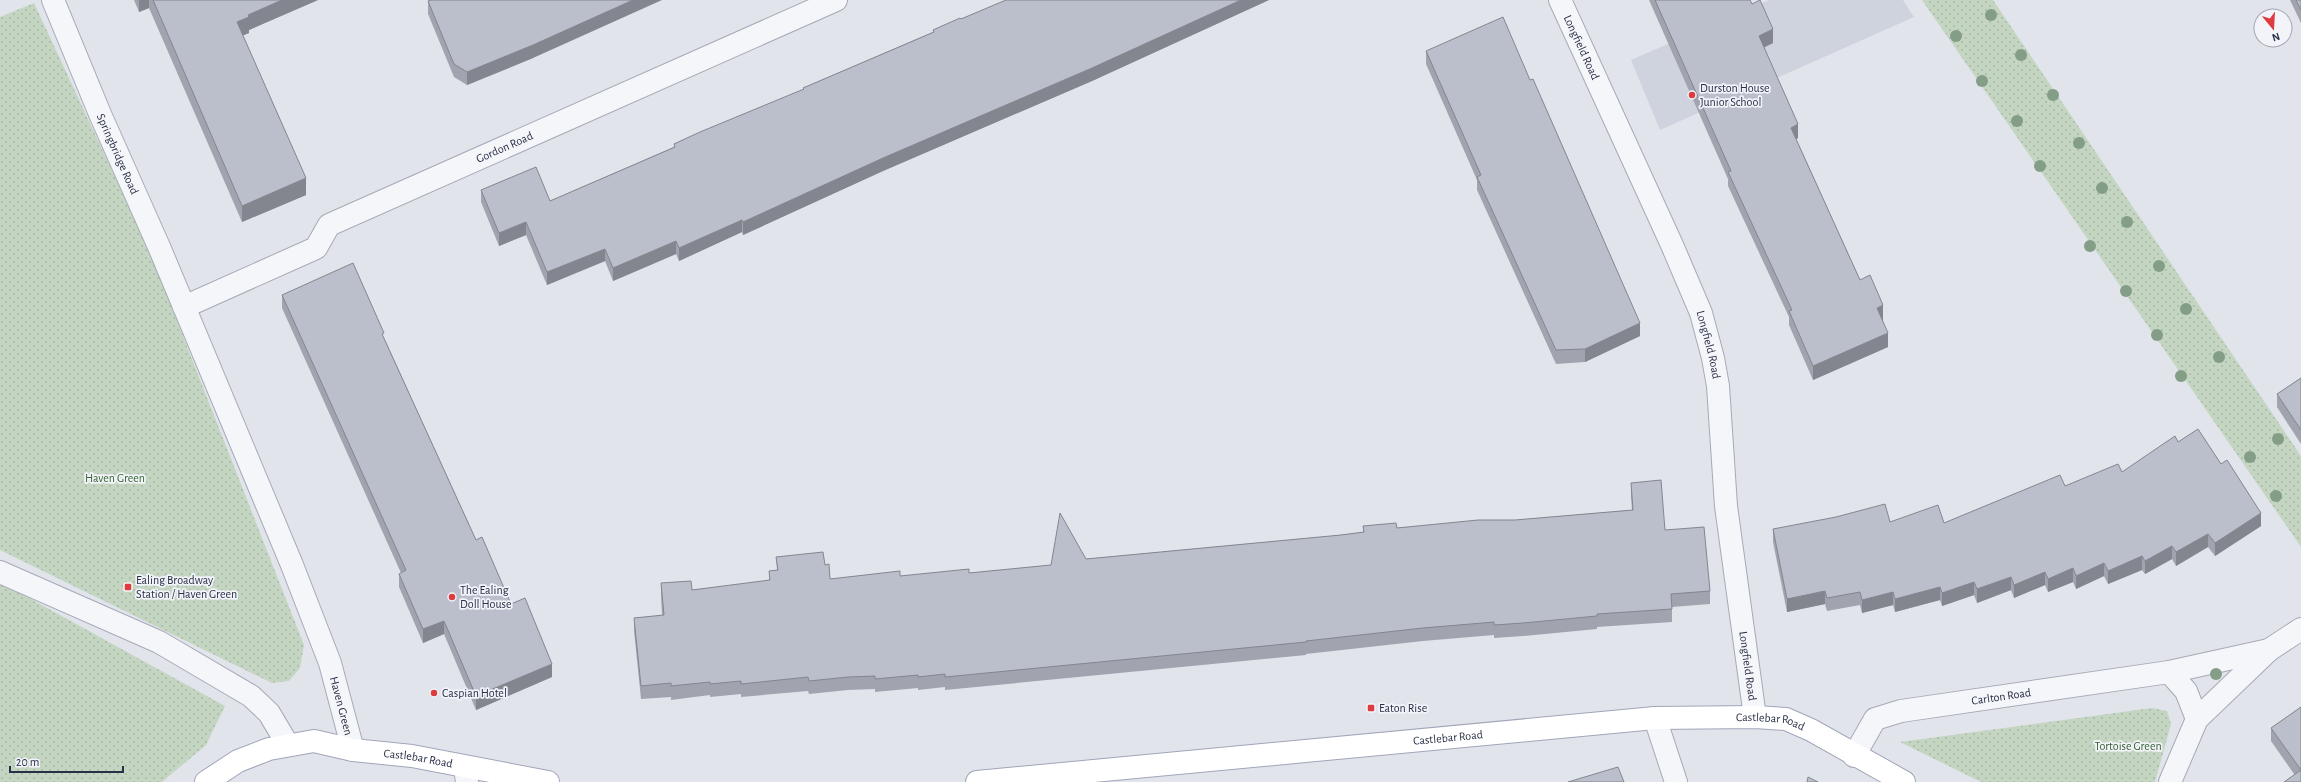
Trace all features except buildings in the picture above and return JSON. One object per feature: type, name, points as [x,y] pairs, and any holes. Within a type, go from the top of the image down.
[{"type":"main road","name":"Castlebar Road","points":[[977,782],[1077,777],[1655,718],[1755,717],[1786,719],[1811,730],[1854,756],[1904,782]]},
{"type":"main road","name":"Castlebar Road","points":[[288,745],[314,741],[353,750],[412,756],[466,775],[548,782]]},
{"type":"main road","points":[[206,782],[238,761],[269,749],[288,745]]},
{"type":"street","name":"Springbridge Road","points":[[53,0],[100,114],[184,307]]},
{"type":"street","name":"Gordon Road","points":[[184,307],[316,248],[329,225],[836,0]]},
{"type":"street","name":"Longfield Road","points":[[1560,0],[1672,245],[1701,313],[1714,358],[1718,386],[1726,506],[1755,717]]},
{"type":"street","name":"Haven Green","points":[[184,307],[258,482],[316,626],[330,663],[353,750]]},
{"type":"street","points":[[0,572],[159,642],[251,696],[269,713],[288,745]]},
{"type":"street","name":"Carlton Road","points":[[2170,782],[2197,719],[2269,650],[2301,629]]},
{"type":"street","name":"Carlton Road","points":[[1854,756],[1875,719],[1901,711],[2169,672],[2269,650]]},
{"type":"street","points":[[2169,672],[2186,691],[2197,719]]},
{"type":"street","points":[[1655,718],[1676,782]]},
{"type":"shaded area","name":"Durston House Junior School","points":[[1769,0],[1903,0],[1914,17],[1660,130],[1631,60]]},
{"type":"green space","points":[[1922,0],[1993,0],[2301,456],[2301,547]]},
{"type":"green space","name":"Haven Green","points":[[34,3],[150,252],[304,645],[300,668],[289,681],[272,683],[0,550],[0,17]]},
{"type":"green space","points":[[0,582],[225,706],[206,745],[162,782],[0,782]]},
{"type":"green space","name":"Tortoise Green","points":[[2152,708],[2167,711],[2171,724],[2155,782],[1981,782],[1900,742]]},
{"type":"place","name":"Durston House Junior School","points":[[1692,95]]},
{"type":"place","name":"Ealing Broadway Station / Haven Green","points":[[128,587]]},
{"type":"place","name":"The Ealing Doll House","points":[[452,597]]},
{"type":"place","name":"Caspian Hotel","points":[[434,693]]},
{"type":"place","name":"Eaton Rise","points":[[1371,708]]}]
